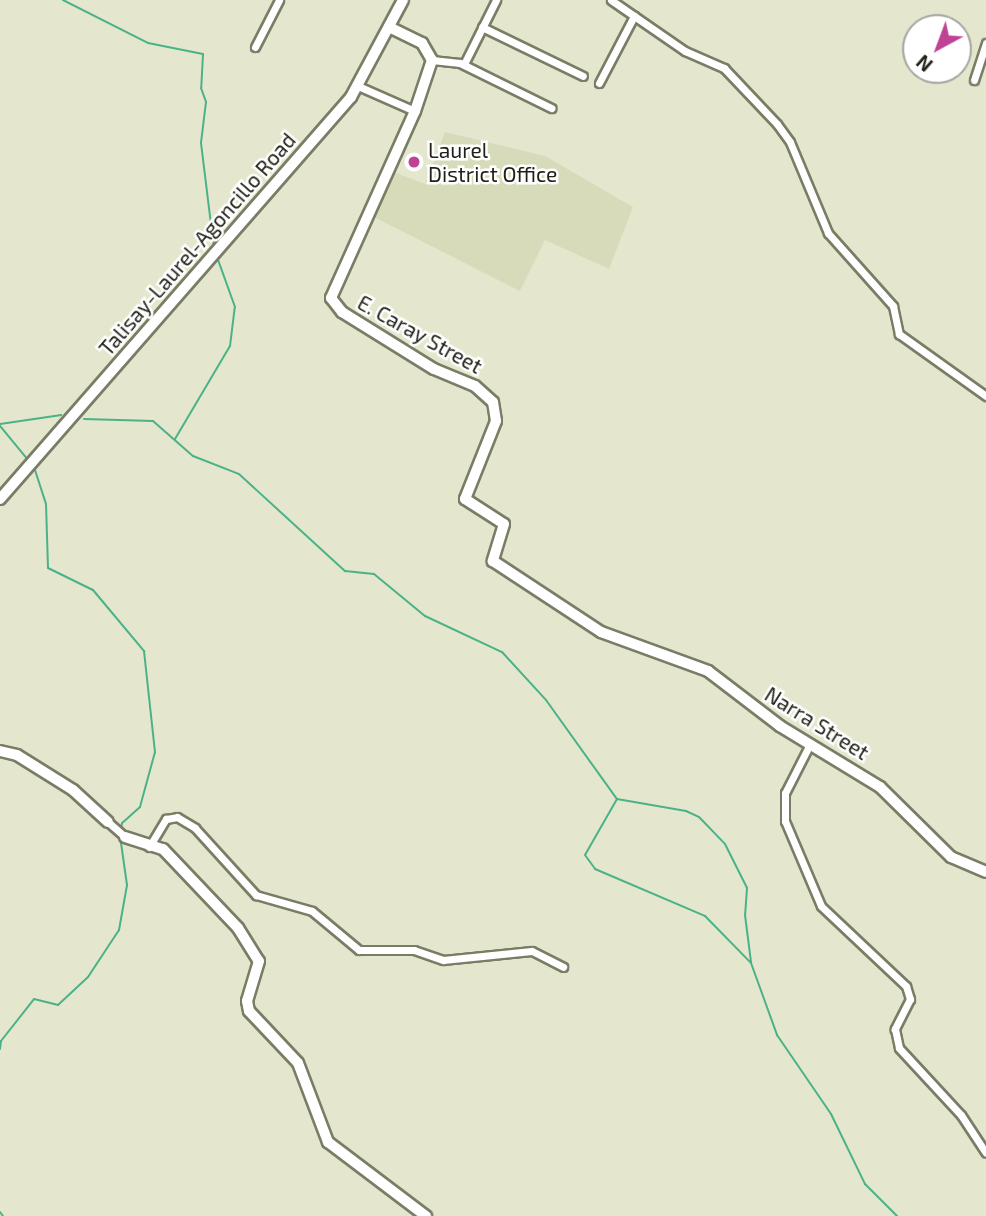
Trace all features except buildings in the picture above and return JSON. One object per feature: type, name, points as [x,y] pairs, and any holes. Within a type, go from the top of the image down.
[{"type":"street","points":[[255,47],[279,0]]},
{"type":"street","name":"Talisay-Laurel-Agoncillo Road","points":[[0,499],[204,267],[358,86],[403,0]]},
{"type":"street","points":[[464,64],[496,0]]},
{"type":"street","points":[[611,0],[685,51],[724,68],[777,124],[790,142],[828,233],[893,306],[899,334],[986,396]]},
{"type":"street","points":[[599,83],[634,16]]},
{"type":"street","points":[[358,86],[415,111],[432,60],[422,43],[389,27]]},
{"type":"street","points":[[482,27],[583,76]]},
{"type":"street","points":[[974,80],[986,43]]},
{"type":"street","points":[[432,60],[464,64],[551,108]]},
{"type":"street","name":"E. Caray Street","points":[[415,111],[342,265],[332,303],[434,369],[475,386],[493,402],[496,421],[465,499],[504,524],[493,561],[610,636]]},
{"type":"street","name":"Narra Street","points":[[610,636],[695,663],[810,744],[880,787],[951,857],[986,872]]},
{"type":"street","points":[[810,744],[785,793],[785,821],[821,906],[906,986],[910,999],[895,1029],[899,1048],[961,1115],[986,1153]]},
{"type":"street","points":[[0,751],[18,755],[54,778],[125,837],[149,847],[163,849],[184,869],[255,951],[260,970],[247,1001],[249,1011],[298,1063],[328,1142],[426,1216]]},
{"type":"street","points":[[149,847],[166,819],[177,817],[195,828],[256,895],[312,911],[359,950],[414,950],[443,960],[533,951],[563,967]]},
{"type":"shaded area","points":[[445,132],[545,156],[633,207],[609,269],[545,240],[520,291],[370,215],[391,171],[425,184]]},
{"type":"waterway","points":[[63,0],[148,43],[203,54],[201,88],[206,102],[201,143],[214,249]]},
{"type":"waterway","points":[[175,439],[230,346],[235,307],[217,257]]},
{"type":"waterway","points":[[0,424],[61,415]]},
{"type":"waterway","points":[[84,419],[153,421],[193,456],[239,474],[345,571],[374,574],[425,616],[502,652],[546,700],[617,799],[585,855],[595,869],[705,916],[751,963],[777,1035],[831,1114],[865,1184],[897,1216]]},
{"type":"waterway","points":[[0,426],[28,460]]},
{"type":"waterway","points":[[34,467],[46,504],[48,568],[93,590],[144,651],[155,752],[140,807],[122,823],[121,831]]},
{"type":"waterway","points":[[617,799],[686,811],[699,817],[725,844],[747,888],[745,915],[751,962]]},
{"type":"waterway","points":[[0,1049],[1,1041],[34,999],[58,1005],[88,977],[119,930],[127,885],[120,836]]},
{"type":"waterway","points":[[0,1212],[3,1216]]},
{"type":"place","name":"Laurel District Office","points":[[414,162]]}]
